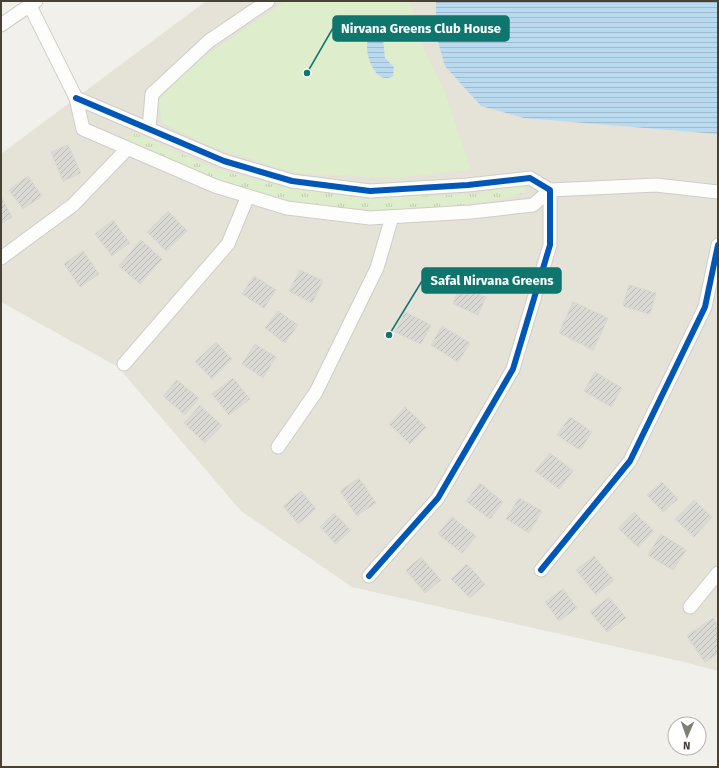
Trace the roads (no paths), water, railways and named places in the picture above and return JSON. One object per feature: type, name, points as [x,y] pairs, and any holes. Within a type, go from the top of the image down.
[{"type":"street","points":[[149,129],[152,94],[209,41],[268,1]]},
{"type":"street","points":[[1,25],[33,3],[76,98],[83,130],[215,186],[287,208],[370,218],[471,212],[533,205],[550,190]]},
{"type":"street","points":[[76,98],[224,161],[292,181],[370,191],[468,185],[530,178],[550,190],[656,185],[718,192]]},
{"type":"street","points":[[1,258],[73,205],[128,149]]},
{"type":"street","points":[[369,576],[438,498],[513,369],[550,245],[550,190]]},
{"type":"street","points":[[124,364],[228,244],[248,196]]},
{"type":"street","points":[[278,447],[316,392],[374,275],[392,217]]},
{"type":"street","points":[[542,570],[630,461],[705,307],[718,245]]},
{"type":"street","points":[[690,607],[718,573]]},
{"type":"water","points":[[436,1],[718,1],[718,134],[524,118],[481,106],[445,66],[436,35]]},
{"type":"water","points":[[379,33],[383,38],[385,58],[394,67],[393,76],[387,78],[377,74],[373,69],[368,56],[367,43],[370,35]]},
{"type":"place","name":"Nirvana Greens Club House","points":[[307,73]]},
{"type":"place","name":"Safal Nirvana Greens","points":[[389,335]]}]
